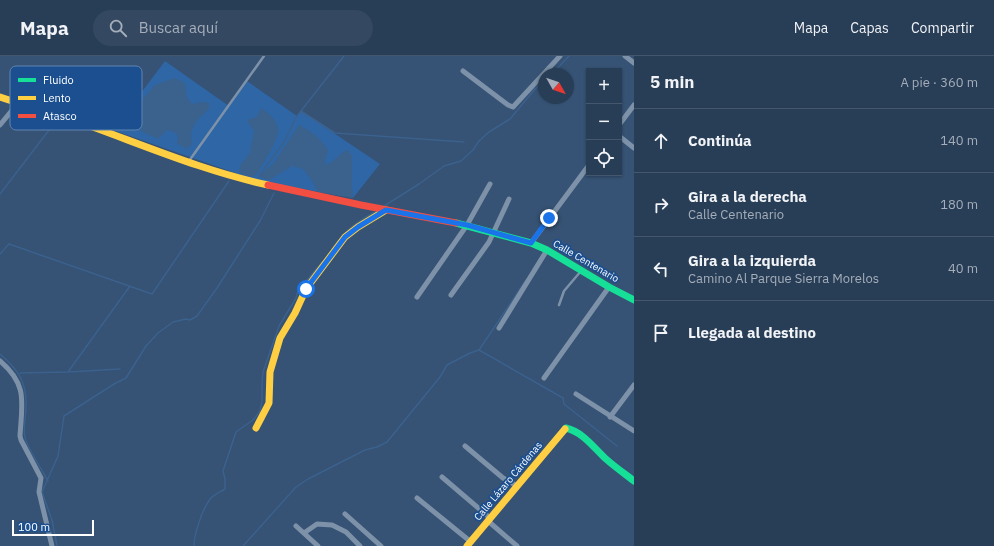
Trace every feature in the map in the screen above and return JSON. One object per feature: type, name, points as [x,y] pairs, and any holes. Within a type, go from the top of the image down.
[{"type":"street","points":[[463,71],[508,105],[513,107],[560,56]]},
{"type":"street","points":[[625,56],[634,63]]},
{"type":"street","name":"Calle Centenario","points":[[0,97],[10,100]]},
{"type":"street","points":[[622,121],[634,105]]},
{"type":"street","points":[[0,125],[10,113]]},
{"type":"street","name":"Calle Centenario","points":[[102,130],[250,182],[467,225],[531,243],[547,250],[581,271],[634,300]]},
{"type":"street","points":[[622,138],[634,148]]},
{"type":"street","points":[[531,243],[586,169]]},
{"type":"street","points":[[417,297],[467,225],[490,184]]},
{"type":"street","points":[[451,295],[488,242],[509,199]]},
{"type":"street","points":[[256,428],[269,403],[270,372],[280,338],[306,289],[345,237],[358,227],[386,210]]},
{"type":"street","points":[[498,328],[547,250]]},
{"type":"street","points":[[544,378],[609,287]]},
{"type":"street","points":[[0,361],[14,375],[20,386],[22,399],[21,440],[41,478],[39,492],[52,546]]},
{"type":"street","points":[[610,417],[634,385]]},
{"type":"street","points":[[576,394],[634,432]]},
{"type":"street","name":"Calle Lázaro Cárdenas","points":[[469,544],[565,429],[569,428],[584,438],[597,452],[634,481]]},
{"type":"street","points":[[465,446],[503,478],[517,486]]},
{"type":"street","points":[[442,477],[517,546]]},
{"type":"street","points":[[417,498],[469,544]]},
{"type":"street","points":[[346,514],[381,546]]},
{"type":"street","points":[[304,533],[317,524],[332,525],[346,532],[360,546]]},
{"type":"street","points":[[296,526],[318,546]]},
{"type":"lane","points":[[189,161],[264,56]]},
{"type":"lane","points":[[559,305],[564,291],[581,271]]},
{"type":"shaded area","points":[[165,61],[229,106],[247,81],[297,116],[301,111],[380,164],[353,198],[258,181],[113,130],[142,130],[142,92]]},
{"type":"shaded area","points":[[175,78],[185,83],[187,98],[192,104],[202,102],[209,103],[209,109],[194,124],[191,133],[192,144],[186,149],[177,143],[178,136],[176,133],[167,130],[158,139],[141,131],[142,100],[155,85]]},
{"type":"shaded area","points":[[261,108],[274,119],[277,125],[278,133],[270,152],[256,175],[247,177],[239,172],[241,164],[250,153],[254,131],[247,120],[257,117]]},
{"type":"shaded area","points":[[299,125],[315,135],[328,150],[324,165],[332,162],[348,150],[352,156],[353,198],[318,192],[313,182],[303,169],[292,166],[269,180],[259,176],[273,164]]},
{"type":"waterway","points":[[265,178],[259,176],[284,142],[297,116],[344,56]]},
{"type":"waterway","points":[[558,68],[569,56]]},
{"type":"waterway","points":[[384,206],[444,166],[461,161],[489,132],[510,119],[538,86]]},
{"type":"waterway","points":[[301,111],[335,133],[464,142]]},
{"type":"waterway","points":[[0,194],[49,130]]},
{"type":"waterway","points":[[0,254],[9,244],[152,294],[229,181]]},
{"type":"waterway","points":[[57,546],[52,520],[42,492],[58,456],[64,416],[126,378],[146,346],[158,333],[173,322],[186,319],[190,320],[197,316],[260,221],[274,193]]},
{"type":"waterway","points":[[332,249],[341,237],[351,228],[375,212]]},
{"type":"waterway","points":[[194,546],[197,528],[208,502],[216,494],[225,489],[223,471],[236,432],[253,420],[260,411],[262,401],[263,372],[279,326],[296,298],[298,291],[322,262]]},
{"type":"waterway","points":[[243,546],[296,487],[308,479],[365,450],[377,447],[387,442],[440,377],[447,365],[479,350],[526,280]]},
{"type":"waterway","points":[[68,372],[130,286]]},
{"type":"waterway","points":[[479,350],[563,398],[564,404],[617,446]]},
{"type":"waterway","points":[[0,354],[12,365],[23,383],[26,398],[24,430],[26,441],[48,481]]},
{"type":"waterway","points":[[20,373],[120,369]]},
{"type":"traffic: fast","points":[[456,223],[531,243],[547,250],[634,300]]},
{"type":"traffic: fast","points":[[565,429],[566,428],[578,433],[616,468],[634,481]]},
{"type":"traffic: slow","points":[[0,97],[10,100]]},
{"type":"traffic: slow","points":[[101,130],[200,166],[245,180],[268,185]]},
{"type":"traffic: slow","points":[[256,428],[269,403],[270,372],[280,338],[295,313],[306,289],[345,237],[358,227],[386,210]]},
{"type":"traffic: slow","points":[[467,546],[565,429]]},
{"type":"traffic: jam","points":[[268,185],[456,223]]},
{"type":"route","points":[[306,289],[345,237],[358,227],[386,210],[467,225],[531,243],[549,218]]}]
